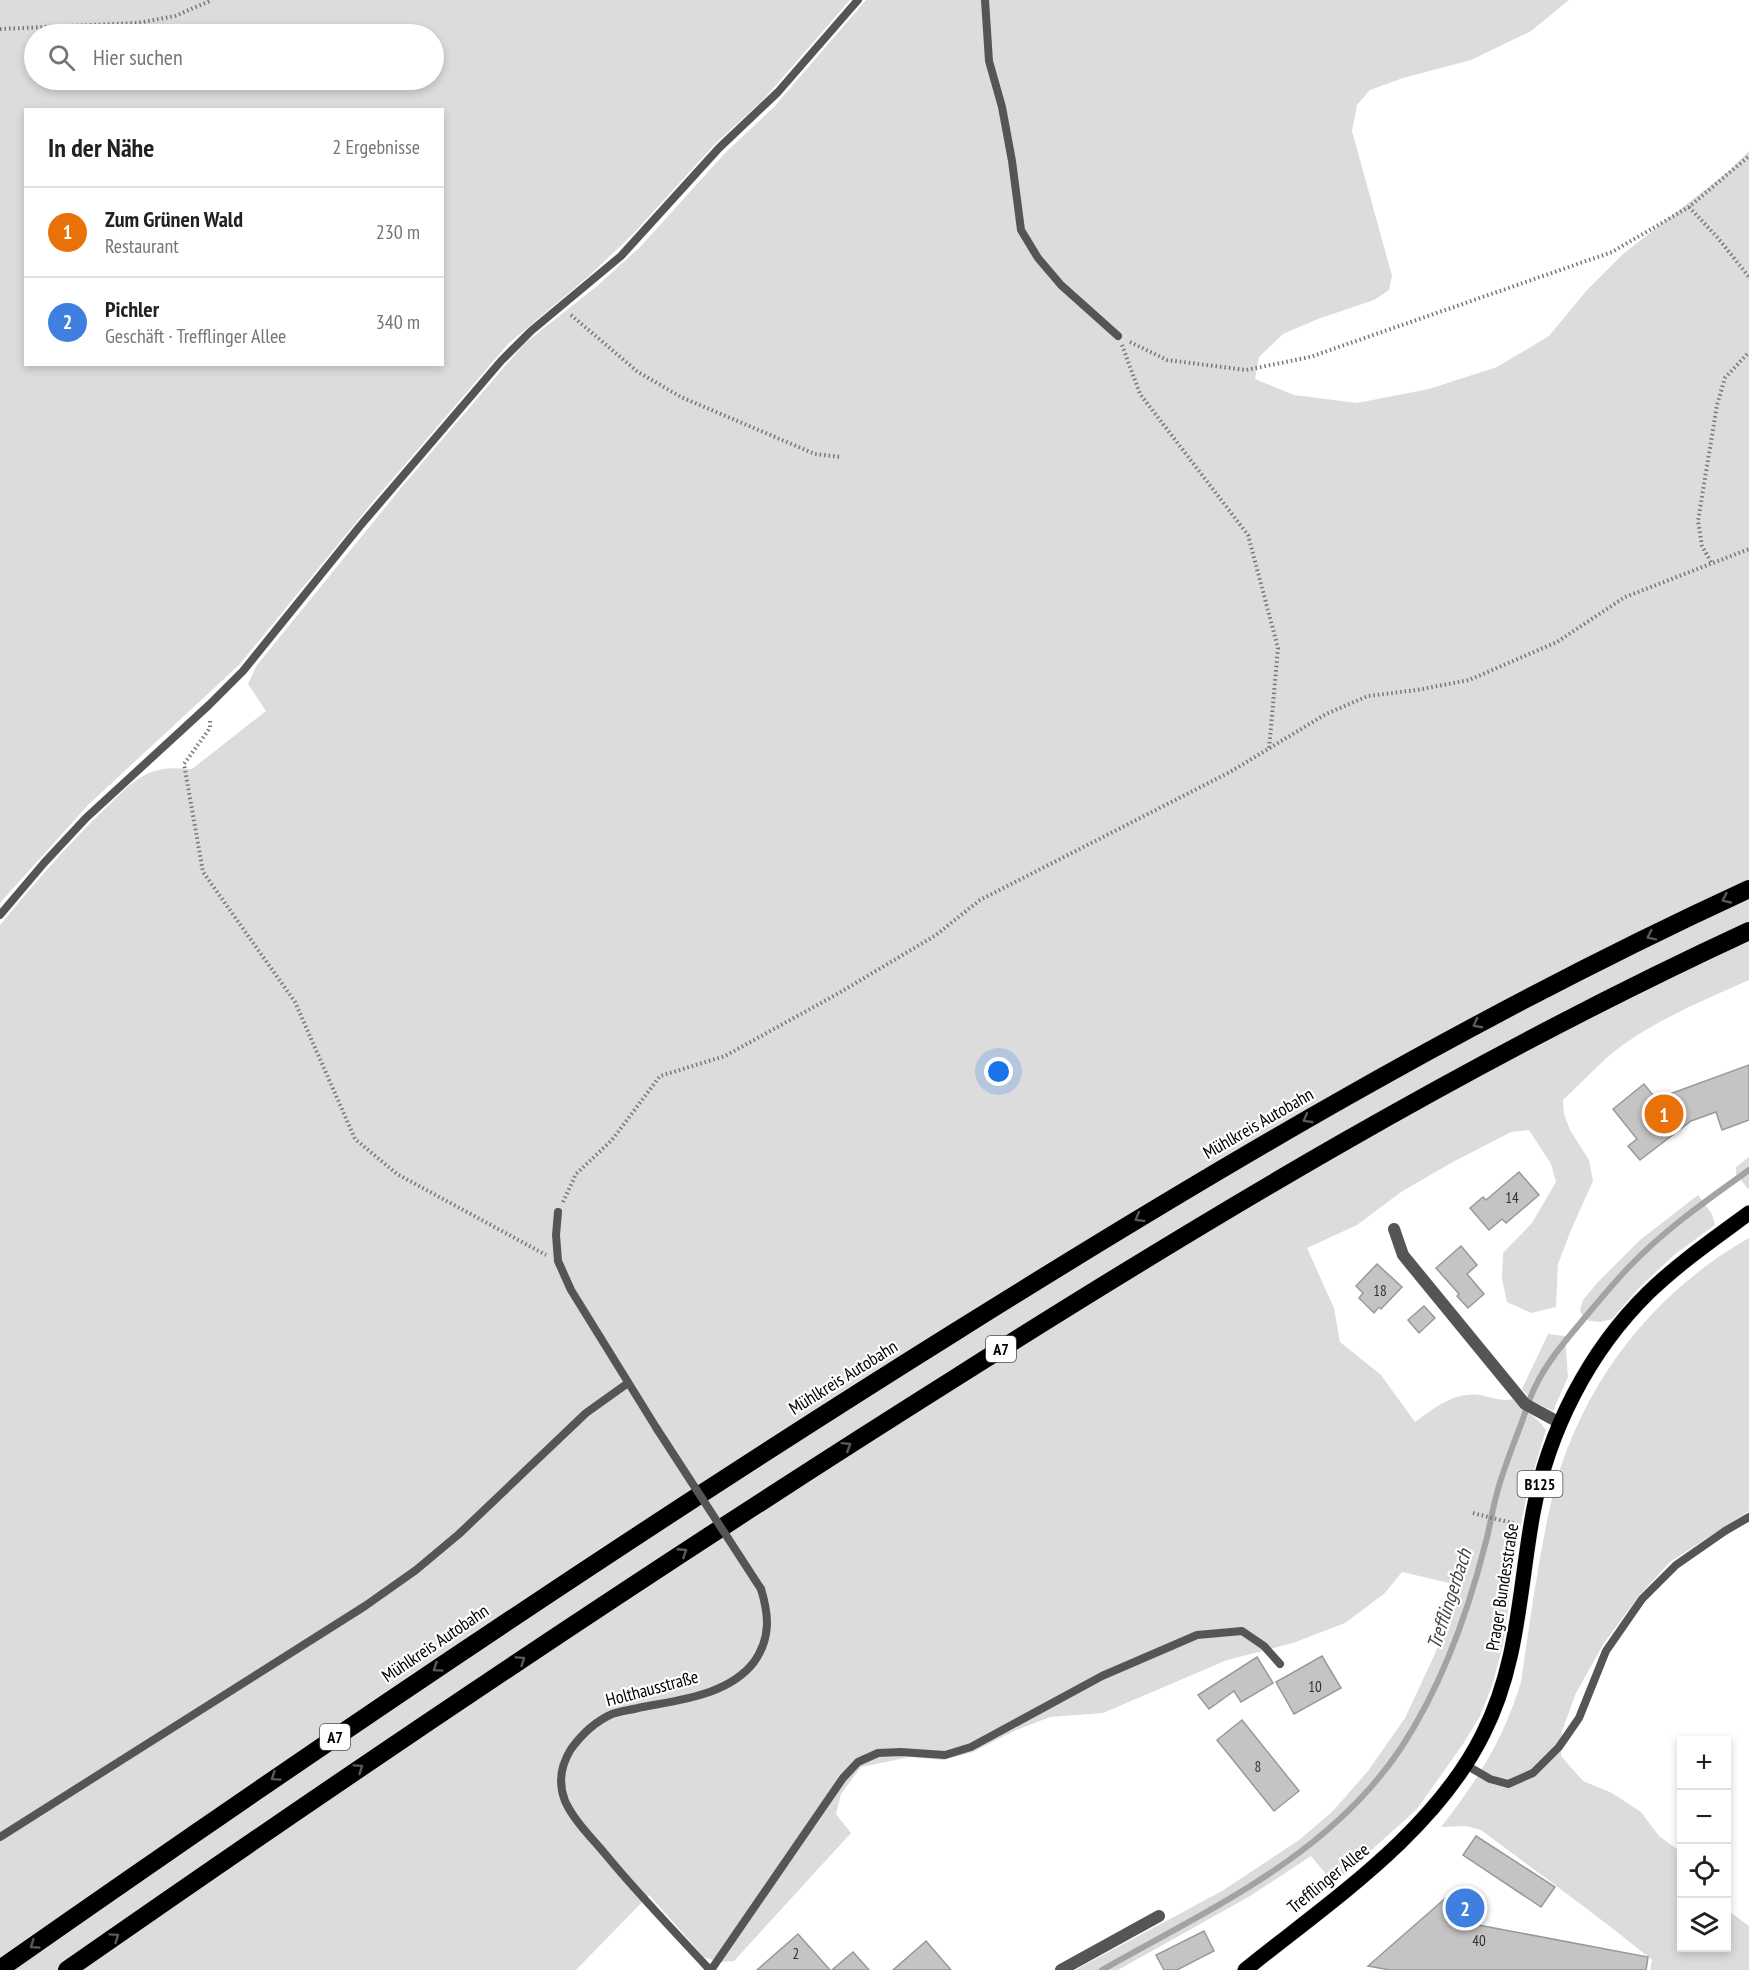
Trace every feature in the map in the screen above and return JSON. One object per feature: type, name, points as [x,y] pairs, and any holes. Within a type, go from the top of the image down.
[{"type":"highway","name":"Mühlkreis Autobahn","points":[[0,1969],[277,1776],[537,1600],[731,1473],[1038,1279],[1185,1190],[1395,1068],[1607,957],[1749,889]]},
{"type":"highway","name":"A7","points":[[67,1970],[310,1801],[616,1596],[1058,1313],[1237,1204],[1404,1109],[1556,1028],[1749,931]]},
{"type":"main road","name":"Prager Bundesstraße","points":[[1431,1812],[1466,1765],[1498,1703],[1509,1667],[1516,1632],[1533,1512],[1542,1472],[1560,1424],[1578,1387],[1624,1318],[1648,1293],[1677,1267],[1749,1213]]},
{"type":"main road","name":"Trefflinger Allee","points":[[1245,1970],[1372,1868],[1431,1812]]},
{"type":"street","points":[[1394,1229],[1403,1255],[1525,1404],[1560,1424]]},
{"type":"street","points":[[1061,1970],[1159,1916]]},
{"type":"lane","points":[[0,915],[86,818],[243,671],[360,526],[501,361],[531,331],[621,256],[719,148],[778,92],[858,0]]},
{"type":"lane","points":[[985,0],[989,61],[1002,107],[1021,230],[1038,258],[1061,285],[1118,336]]},
{"type":"lane","points":[[558,1212],[556,1235],[558,1261]]},
{"type":"lane","name":"Holthausstraße","points":[[558,1261],[571,1290],[628,1383],[761,1588],[767,1610],[767,1632],[760,1653],[747,1671],[729,1684],[707,1693],[613,1714],[591,1726],[564,1760],[560,1786],[566,1802],[579,1823],[636,1891],[710,1970]]},
{"type":"lane","points":[[0,1837],[365,1606],[416,1570],[459,1534],[586,1413],[628,1383]]},
{"type":"lane","points":[[1466,1765],[1490,1779],[1508,1784],[1533,1773],[1559,1748],[1579,1718],[1606,1650],[1642,1599],[1676,1565],[1749,1517]]},
{"type":"lane","points":[[710,1970],[843,1778],[858,1762],[878,1753],[945,1755],[971,1748],[1102,1676],[1197,1635],[1242,1631],[1264,1646],[1280,1664]]},
{"type":"path","points":[[99,24],[138,22],[175,16],[212,0]]},
{"type":"path","points":[[0,29],[24,28]]},
{"type":"path","points":[[1118,336],[1167,360],[1217,367],[1246,370],[1310,357],[1612,252],[1689,207],[1749,156]]},
{"type":"path","points":[[1689,207],[1718,238],[1749,277]]},
{"type":"path","points":[[561,307],[638,372],[681,396],[815,454],[842,457]]},
{"type":"path","points":[[1118,336],[1140,394],[1248,535],[1278,648],[1269,749]]},
{"type":"path","points":[[1711,562],[1702,546],[1698,521],[1717,405],[1725,378],[1749,352]]},
{"type":"path","points":[[558,1212],[576,1174],[612,1140],[660,1076],[725,1056],[839,993],[936,935],[980,900],[1230,772],[1326,714],[1368,696],[1418,690],[1469,680],[1557,642],[1625,597],[1749,549]]},
{"type":"path","points":[[209,705],[210,728],[184,764],[203,872],[295,1002],[355,1139],[397,1174],[558,1261]]},
{"type":"path","points":[[1473,1513],[1506,1522]]},
{"type":"shaded area","points":[[0,0],[850,0],[764,99],[715,144],[632,235],[590,275],[508,344],[371,504],[239,665],[88,805],[0,903]]},
{"type":"shaded area","points":[[866,0],[1569,0],[1531,31],[1471,60],[1403,78],[1370,90],[1357,105],[1352,131],[1392,276],[1389,290],[1374,300],[1318,319],[1283,334],[1259,357],[1255,379],[1294,395],[1357,403],[1429,389],[1497,367],[1549,336],[1587,290],[1623,254],[1729,171],[1749,151],[1749,980],[1642,1032],[1610,1055],[1563,1100],[1564,1114],[1570,1130],[1589,1160],[1593,1181],[1558,1264],[1556,1307],[1531,1313],[1507,1302],[1502,1279],[1503,1253],[1532,1223],[1556,1182],[1551,1164],[1529,1130],[1511,1132],[1451,1163],[1401,1192],[1357,1225],[1307,1248],[1334,1308],[1340,1342],[1381,1375],[1415,1422],[1453,1398],[1471,1394],[1500,1400],[1513,1399],[1546,1430],[1528,1489],[1518,1539],[1503,1645],[1492,1686],[1480,1716],[1417,1809],[1334,1884],[1311,1856],[1250,1896],[1118,1970],[1075,1970],[1222,1891],[1299,1840],[1332,1812],[1368,1771],[1405,1718],[1434,1656],[1462,1586],[1402,1572],[1384,1594],[1345,1623],[1293,1643],[1227,1660],[1103,1713],[1050,1717],[1014,1731],[973,1752],[944,1760],[910,1757],[861,1767],[841,1794],[836,1814],[851,1833],[734,1961],[719,1962],[704,1957],[649,1895],[576,1970],[0,1970],[0,925],[66,849],[131,784],[158,770],[192,769],[266,711],[248,684],[257,665],[405,483],[524,344],[597,286],[640,247],[726,152],[774,107]]},
{"type":"shaded area","points":[[1749,1157],[1749,1190],[1736,1174],[1736,1167]]},
{"type":"shaded area","points":[[1698,1195],[1712,1214],[1715,1225],[1674,1255],[1639,1288],[1612,1319],[1600,1322],[1589,1321],[1583,1317],[1580,1310],[1583,1300],[1597,1283],[1640,1240]]},
{"type":"shaded area","points":[[1749,1238],[1749,1511],[1670,1562],[1638,1597],[1604,1643],[1576,1693],[1562,1731],[1561,1756],[1583,1781],[1612,1793],[1641,1812],[1659,1836],[1677,1849],[1677,1952],[1731,1952],[1731,1913],[1749,1926],[1749,1970],[1650,1970],[1652,1960],[1481,1830],[1466,1826],[1441,1827],[1478,1776],[1498,1741],[1514,1703],[1521,1682],[1538,1567],[1552,1498],[1564,1458],[1580,1419],[1600,1382],[1650,1316],[1680,1287],[1713,1261]]},
{"type":"shaded area","points":[[1548,1334],[1565,1336],[1568,1377],[1553,1411],[1532,1401],[1522,1389]]},
{"type":"building","points":[[1749,1065],[1749,1120],[1722,1130],[1716,1112],[1691,1121],[1640,1160],[1628,1146],[1637,1139],[1613,1109],[1644,1084],[1656,1099]]},
{"type":"building","points":[[1519,1172],[1539,1195],[1506,1223],[1502,1219],[1489,1230],[1470,1208],[1483,1197],[1486,1200]]},
{"type":"building","points":[[1461,1246],[1477,1265],[1467,1274],[1484,1294],[1468,1308],[1436,1268]]},
{"type":"building","points":[[1377,1264],[1402,1287],[1381,1309],[1379,1307],[1374,1313],[1359,1298],[1363,1293],[1356,1286]]},
{"type":"building","points":[[1424,1306],[1435,1318],[1419,1333],[1408,1320]]},
{"type":"building","points":[[1322,1656],[1341,1688],[1294,1714],[1276,1682]]},
{"type":"building","points":[[1257,1657],[1273,1683],[1241,1702],[1234,1691],[1209,1709],[1198,1695]]},
{"type":"building","points":[[1242,1720],[1299,1791],[1274,1811],[1217,1740]]},
{"type":"building","points":[[1476,1836],[1555,1887],[1541,1907],[1463,1855]]},
{"type":"building","points":[[1448,1896],[1473,1924],[1648,1957],[1646,1970],[1390,1970],[1368,1966]]},
{"type":"building","points":[[1204,1931],[1214,1951],[1177,1970],[1164,1970],[1156,1955]]},
{"type":"building","points":[[798,1934],[830,1970],[757,1970]]},
{"type":"building","points":[[926,1941],[951,1970],[893,1970]]},
{"type":"building","points":[[853,1952],[869,1970],[832,1970]]},
{"type":"waterway","name":"Trefflingerbach","points":[[1102,1970],[1226,1901],[1265,1876],[1339,1820],[1372,1786],[1401,1748],[1415,1725],[1451,1650],[1478,1572],[1502,1476],[1531,1396],[1545,1369],[1593,1308],[1642,1254],[1686,1216],[1749,1170]]},
{"type":"place","name":"Zum Grünen Wald","points":[[1664,1114]]},
{"type":"place","name":"Pichler","points":[[1465,1908]]}]
